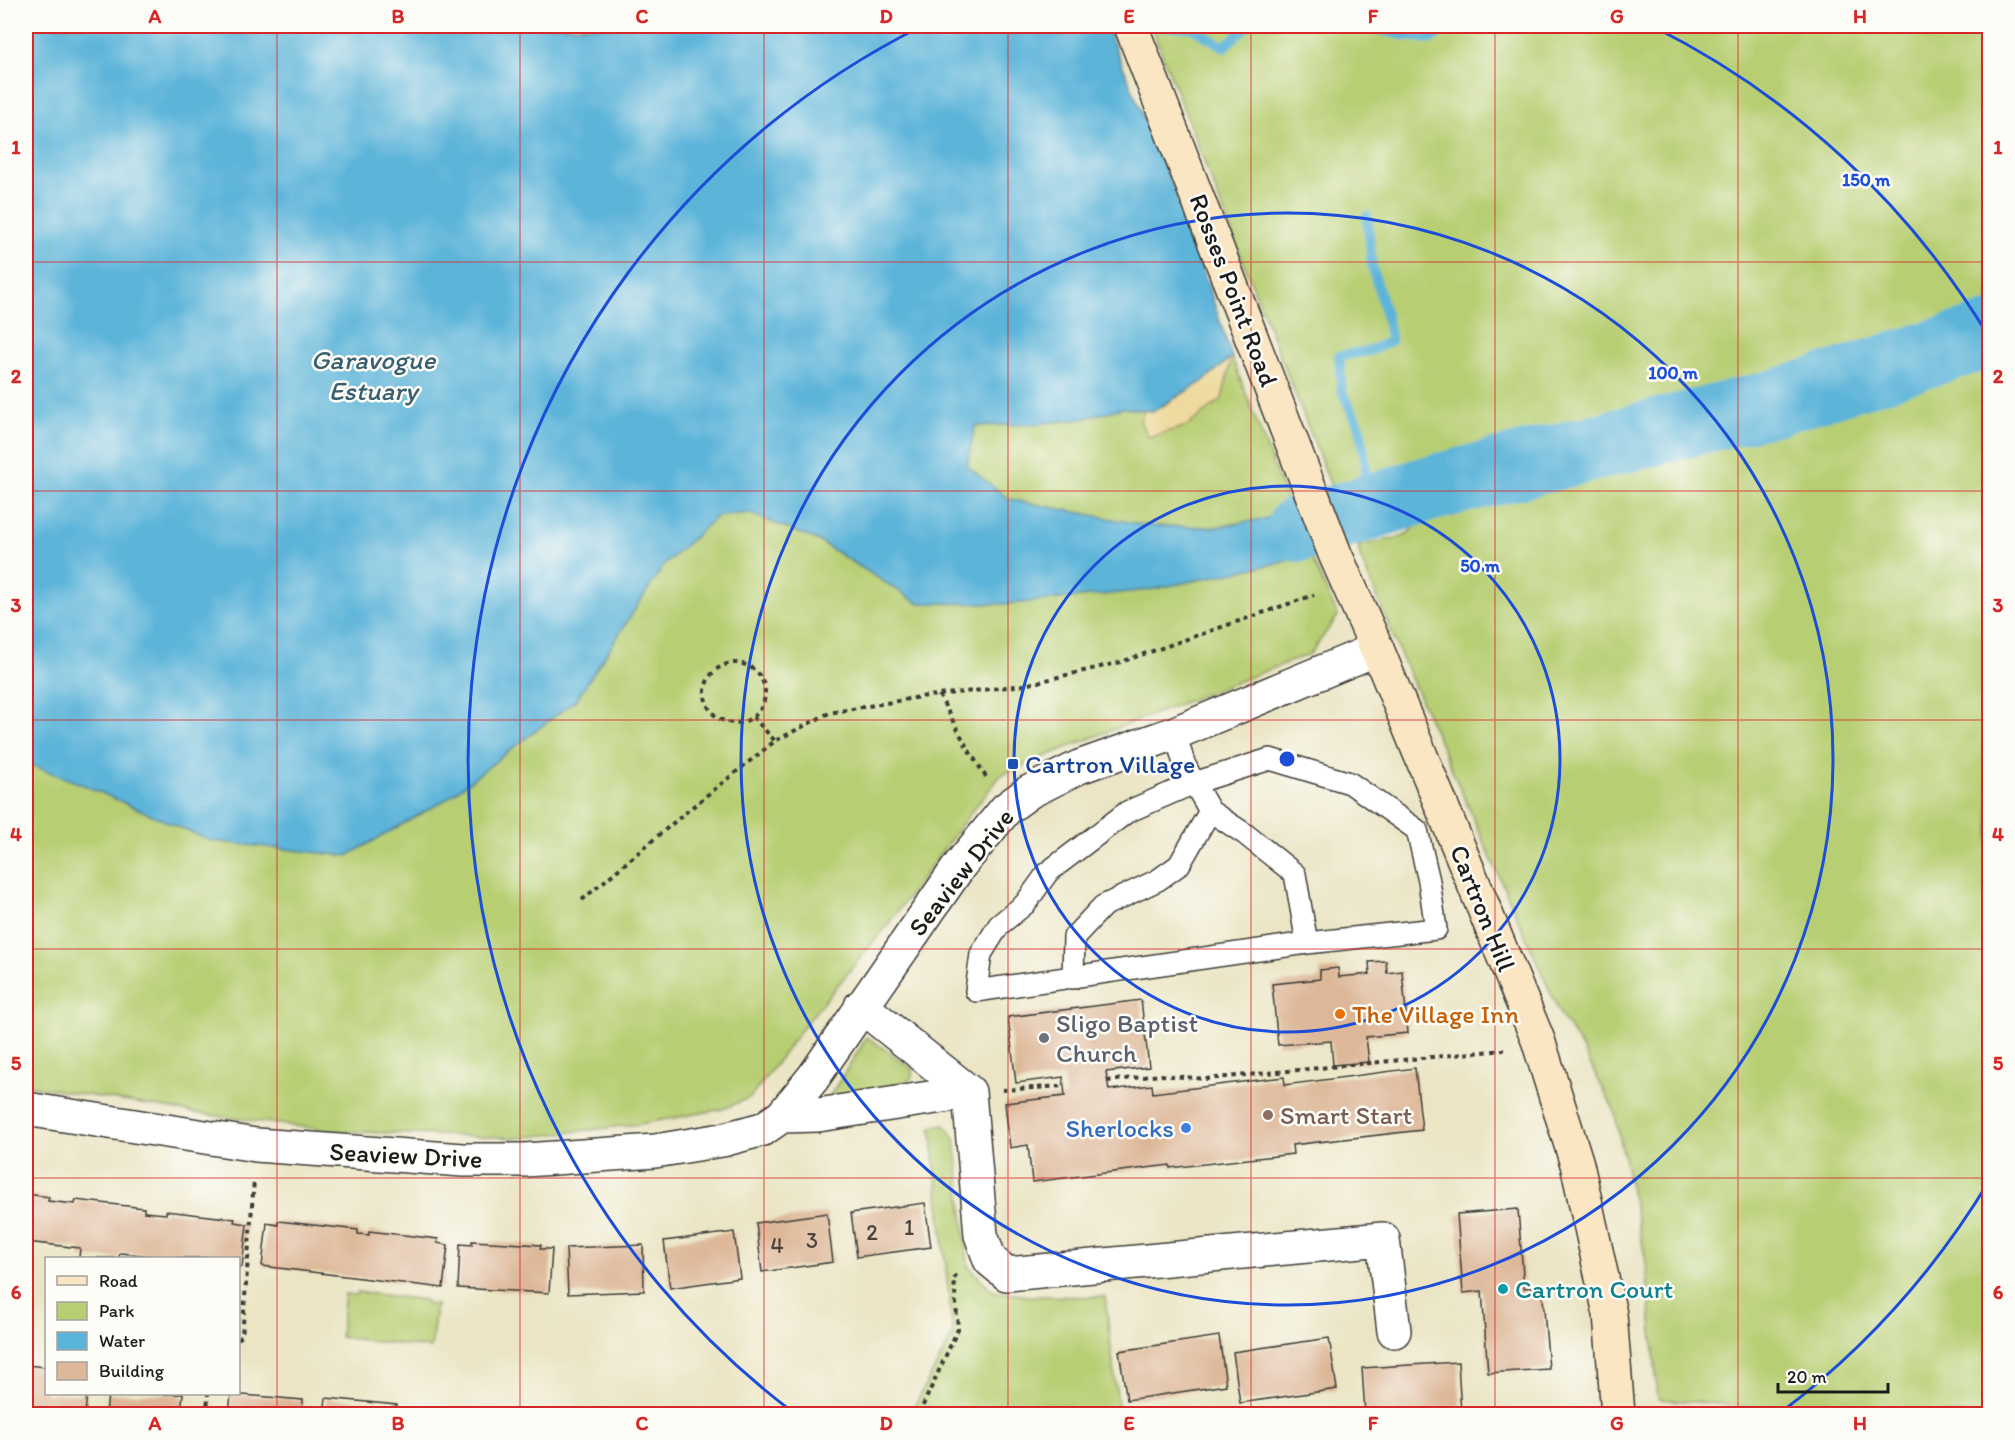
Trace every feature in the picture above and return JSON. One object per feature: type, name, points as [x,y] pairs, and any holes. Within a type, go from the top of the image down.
[{"type":"main road","name":"Rosses Point Road","points":[[1131,26],[1335,554]]},
{"type":"main road","name":"Cartron Hill","points":[[1335,554],[1377,649],[1538,1040],[1578,1164],[1608,1303],[1618,1414]]},
{"type":"street","name":"Seaview Drive","points":[[26,1109],[256,1145],[463,1160],[525,1160],[655,1151],[711,1142],[763,1129],[782,1116],[813,1078],[960,866],[1006,809],[1029,792],[1079,767],[1175,733],[1377,649]]},
{"type":"street","points":[[861,1006],[969,1092],[981,1235],[990,1260],[1007,1274],[1383,1239],[1394,1331]]},
{"type":"street","name":"Seaview Drive","points":[[782,1116],[818,1115],[969,1092]]},
{"type":"lane","points":[[1175,733],[1184,763],[1210,811],[1245,834],[1295,874],[1307,943]]},
{"type":"lane","points":[[1270,759],[1350,783],[1417,830],[1429,881],[1436,929],[1307,943],[976,991],[981,954],[999,925],[1025,904],[1048,872],[1127,812],[1194,783],[1270,759]]},
{"type":"lane","points":[[1073,978],[1074,937],[1103,906],[1158,880],[1179,865],[1210,811]]},
{"type":"path","points":[[582,900],[691,807],[775,741],[829,713],[1025,685],[1121,662],[1348,584]]},
{"type":"path","points":[[732,663],[741,664],[758,674],[763,682],[764,701],[753,717],[744,721],[726,721],[717,717],[710,709],[705,690],[714,672],[732,663]]},
{"type":"path","points":[[939,696],[968,749],[1006,809]]},
{"type":"path","points":[[753,717],[775,741]]},
{"type":"path","points":[[1107,1081],[1161,1075],[1217,1078],[1505,1050],[1538,1040]]},
{"type":"path","points":[[969,1092],[1064,1086]]},
{"type":"path","points":[[240,1338],[242,1336],[256,1145]]},
{"type":"path","points":[[919,1414],[958,1329],[954,1279]]},
{"type":"path","points":[[207,1414],[208,1395]]},
{"type":"green space","name":"Garavogue Estuary","points":[[26,26],[1106,26],[1182,209],[1232,357],[1292,514],[1338,616],[1310,654],[1001,775],[885,928],[807,1022],[751,1097],[723,1109],[640,1124],[519,1138],[334,1131],[208,1115],[26,1085]],"holes":[[[1231,358],[1149,437],[1145,410],[1153,411]]]},
{"type":"green space","points":[[1151,26],[1989,26],[1989,323],[1764,401],[1736,408],[1706,410],[1650,426],[1619,424],[1590,437],[1550,440],[1519,448],[1487,452],[1468,467],[1434,474],[1424,482],[1412,481],[1399,488],[1339,506]]},
{"type":"green space","points":[[1989,357],[1989,1414],[1849,1414],[1658,1399],[1646,1261],[1614,1110],[1582,1048],[1560,1014],[1400,653],[1358,546],[1405,536],[1431,511],[1620,466],[1691,457],[1745,430],[1885,391]]},
{"type":"green space","points":[[867,1037],[912,1069],[910,1080],[900,1085],[828,1099]]},
{"type":"green space","points":[[944,1124],[955,1139],[968,1266],[993,1291],[1027,1296],[1105,1297],[1119,1414],[910,1414],[953,1335],[931,1127]]},
{"type":"green space","points":[[357,1292],[425,1300],[425,1304],[436,1305],[431,1348],[340,1337],[345,1294],[356,1295]]},
{"type":"sand","points":[[1232,357],[1222,399],[1187,426],[1149,437],[1140,421],[1145,410],[1154,411],[1202,382]]},
{"type":"water","name":"Garavogue Estuary","points":[[26,26],[1106,26],[1182,209],[1232,357],[1202,382],[1153,411],[1122,408],[1082,419],[1036,424],[975,426],[967,466],[1009,499],[1149,526],[1216,527],[1292,514],[1311,556],[1150,590],[1009,604],[918,603],[817,540],[748,513],[716,517],[664,565],[576,700],[445,800],[347,856],[211,841],[81,784],[26,763]]},
{"type":"building","name":"The Village Inn","points":[[1386,961],[1387,973],[1402,971],[1408,1033],[1366,1037],[1369,1062],[1333,1065],[1331,1041],[1278,1045],[1272,984],[1320,979],[1320,970],[1338,968],[1339,977],[1370,974],[1369,962]]},
{"type":"building","points":[[1141,1000],[1149,1067],[1106,1072],[1109,1090],[1152,1085],[1153,1093],[1284,1077],[1285,1085],[1415,1068],[1422,1130],[1292,1145],[1293,1154],[1170,1168],[1170,1165],[1032,1182],[1028,1145],[1010,1148],[1005,1103],[1065,1096],[1063,1077],[1016,1083],[1008,1017]]},
{"type":"building","points":[[26,1194],[49,1197],[48,1201],[75,1204],[76,1200],[144,1208],[144,1212],[166,1214],[166,1211],[235,1219],[234,1222],[247,1224],[242,1267],[240,1267],[240,1257],[162,1257],[120,1253],[119,1257],[79,1257],[80,1248],[26,1242]]},
{"type":"building","points":[[925,1203],[931,1247],[857,1257],[851,1213]]},
{"type":"building","name":"Cartron Court","points":[[1518,1209],[1524,1288],[1542,1286],[1549,1369],[1488,1373],[1482,1291],[1463,1293],[1457,1214]]},
{"type":"building","points":[[827,1213],[833,1262],[762,1272],[756,1223]]},
{"type":"building","points":[[278,1221],[358,1230],[358,1234],[369,1235],[369,1231],[438,1239],[437,1243],[448,1245],[443,1288],[262,1266],[267,1223],[278,1225]]},
{"type":"building","points":[[734,1232],[740,1278],[670,1288],[664,1241]]},
{"type":"building","points":[[472,1241],[541,1245],[540,1249],[552,1249],[549,1293],[458,1288],[460,1244],[472,1245]]},
{"type":"building","points":[[643,1245],[644,1291],[568,1294],[566,1248]]},
{"type":"building","points":[[1219,1336],[1226,1385],[1127,1400],[1119,1351]]},
{"type":"building","points":[[1329,1338],[1337,1389],[1240,1403],[1233,1352]]},
{"type":"building","points":[[1458,1362],[1461,1414],[1365,1414],[1362,1368]]},
{"type":"building","points":[[26,1365],[45,1367],[45,1395],[87,1395],[85,1414],[26,1410]]},
{"type":"building","points":[[108,1395],[183,1395],[181,1414],[106,1414]]},
{"type":"building","points":[[231,1395],[303,1400],[302,1414],[229,1414]]},
{"type":"building","points":[[326,1398],[397,1405],[396,1414],[324,1414]]},
{"type":"building","points":[[420,1408],[475,1413],[475,1414],[420,1414]]},
{"type":"waterway","points":[[1151,26],[1190,27],[1224,47],[1247,26]]},
{"type":"waterway","points":[[1363,26],[1430,39],[1451,26]]},
{"type":"waterway","points":[[1361,510],[1366,466],[1360,428],[1342,392],[1339,356],[1369,351],[1391,341],[1372,266],[1367,216]]},
{"type":"waterway","points":[[1299,529],[1428,489],[1777,402],[1990,335]]},
{"type":"place","name":"Cartron Village","points":[[1013,764]]},
{"type":"place","name":"The Village Inn","points":[[1340,1014]]},
{"type":"place","name":"Sligo Baptist Church","points":[[1044,1038]]},
{"type":"place","name":"Smart Start","points":[[1268,1115]]},
{"type":"place","name":"Sherlocks","points":[[1186,1128]]},
{"type":"place","name":"Cartron Court","points":[[1503,1289]]}]
